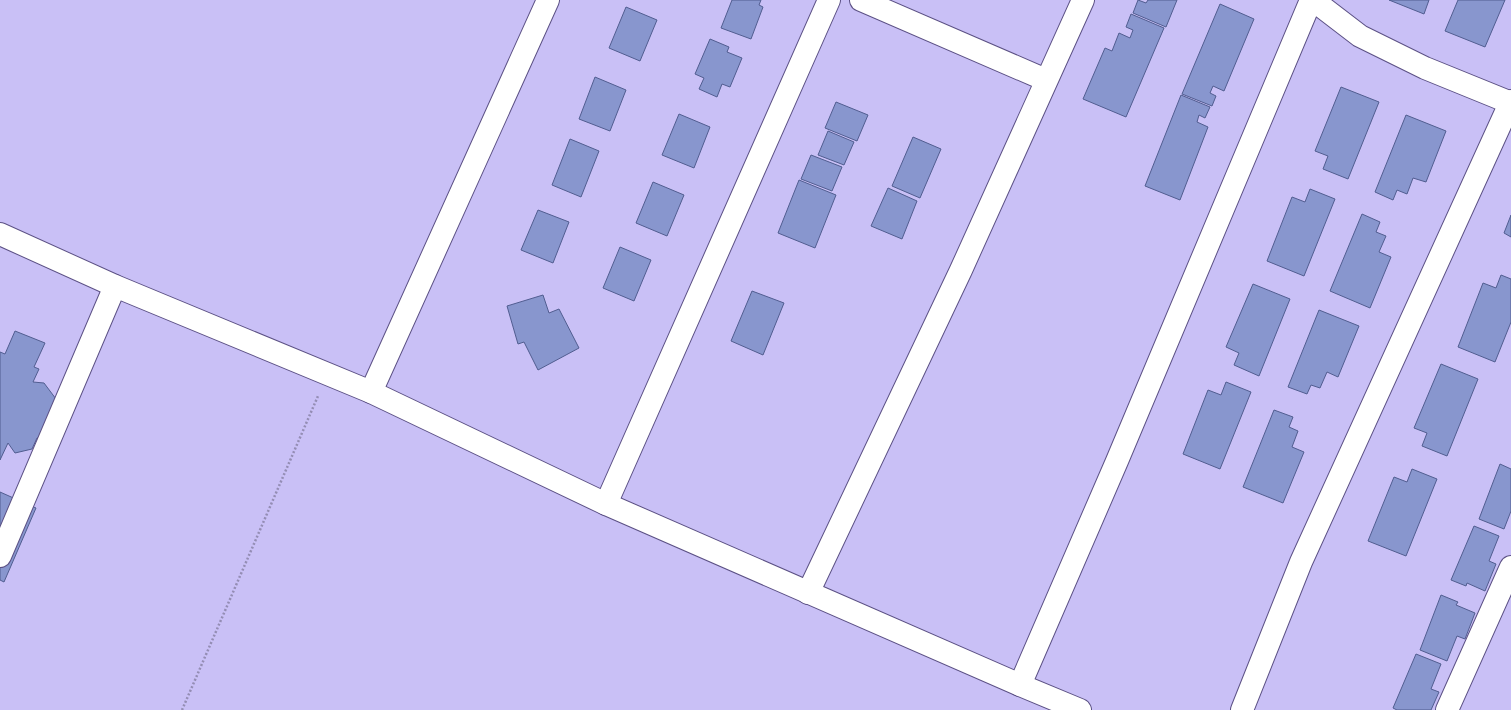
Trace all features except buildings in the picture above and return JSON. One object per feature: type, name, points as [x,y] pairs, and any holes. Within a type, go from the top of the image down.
[{"type":"street","points":[[371,392],[548,0]]},
{"type":"street","points":[[606,504],[829,0]]},
{"type":"street","points":[[861,0],[1046,80]]},
{"type":"street","points":[[808,593],[961,270],[1083,0]]},
{"type":"street","points":[[1020,685],[1117,462],[1312,0],[1360,36],[1425,68],[1511,102],[1301,562],[1242,710]]},
{"type":"street","points":[[0,234],[115,286],[371,392],[606,504],[1080,710]]},
{"type":"street","points":[[0,556],[115,286]]},
{"type":"street","points":[[1447,710],[1511,567]]},
{"type":"path","points":[[182,710],[328,374]]},
{"type":"shaded area","points":[[0,0],[1511,0],[1511,710],[0,710]]}]
